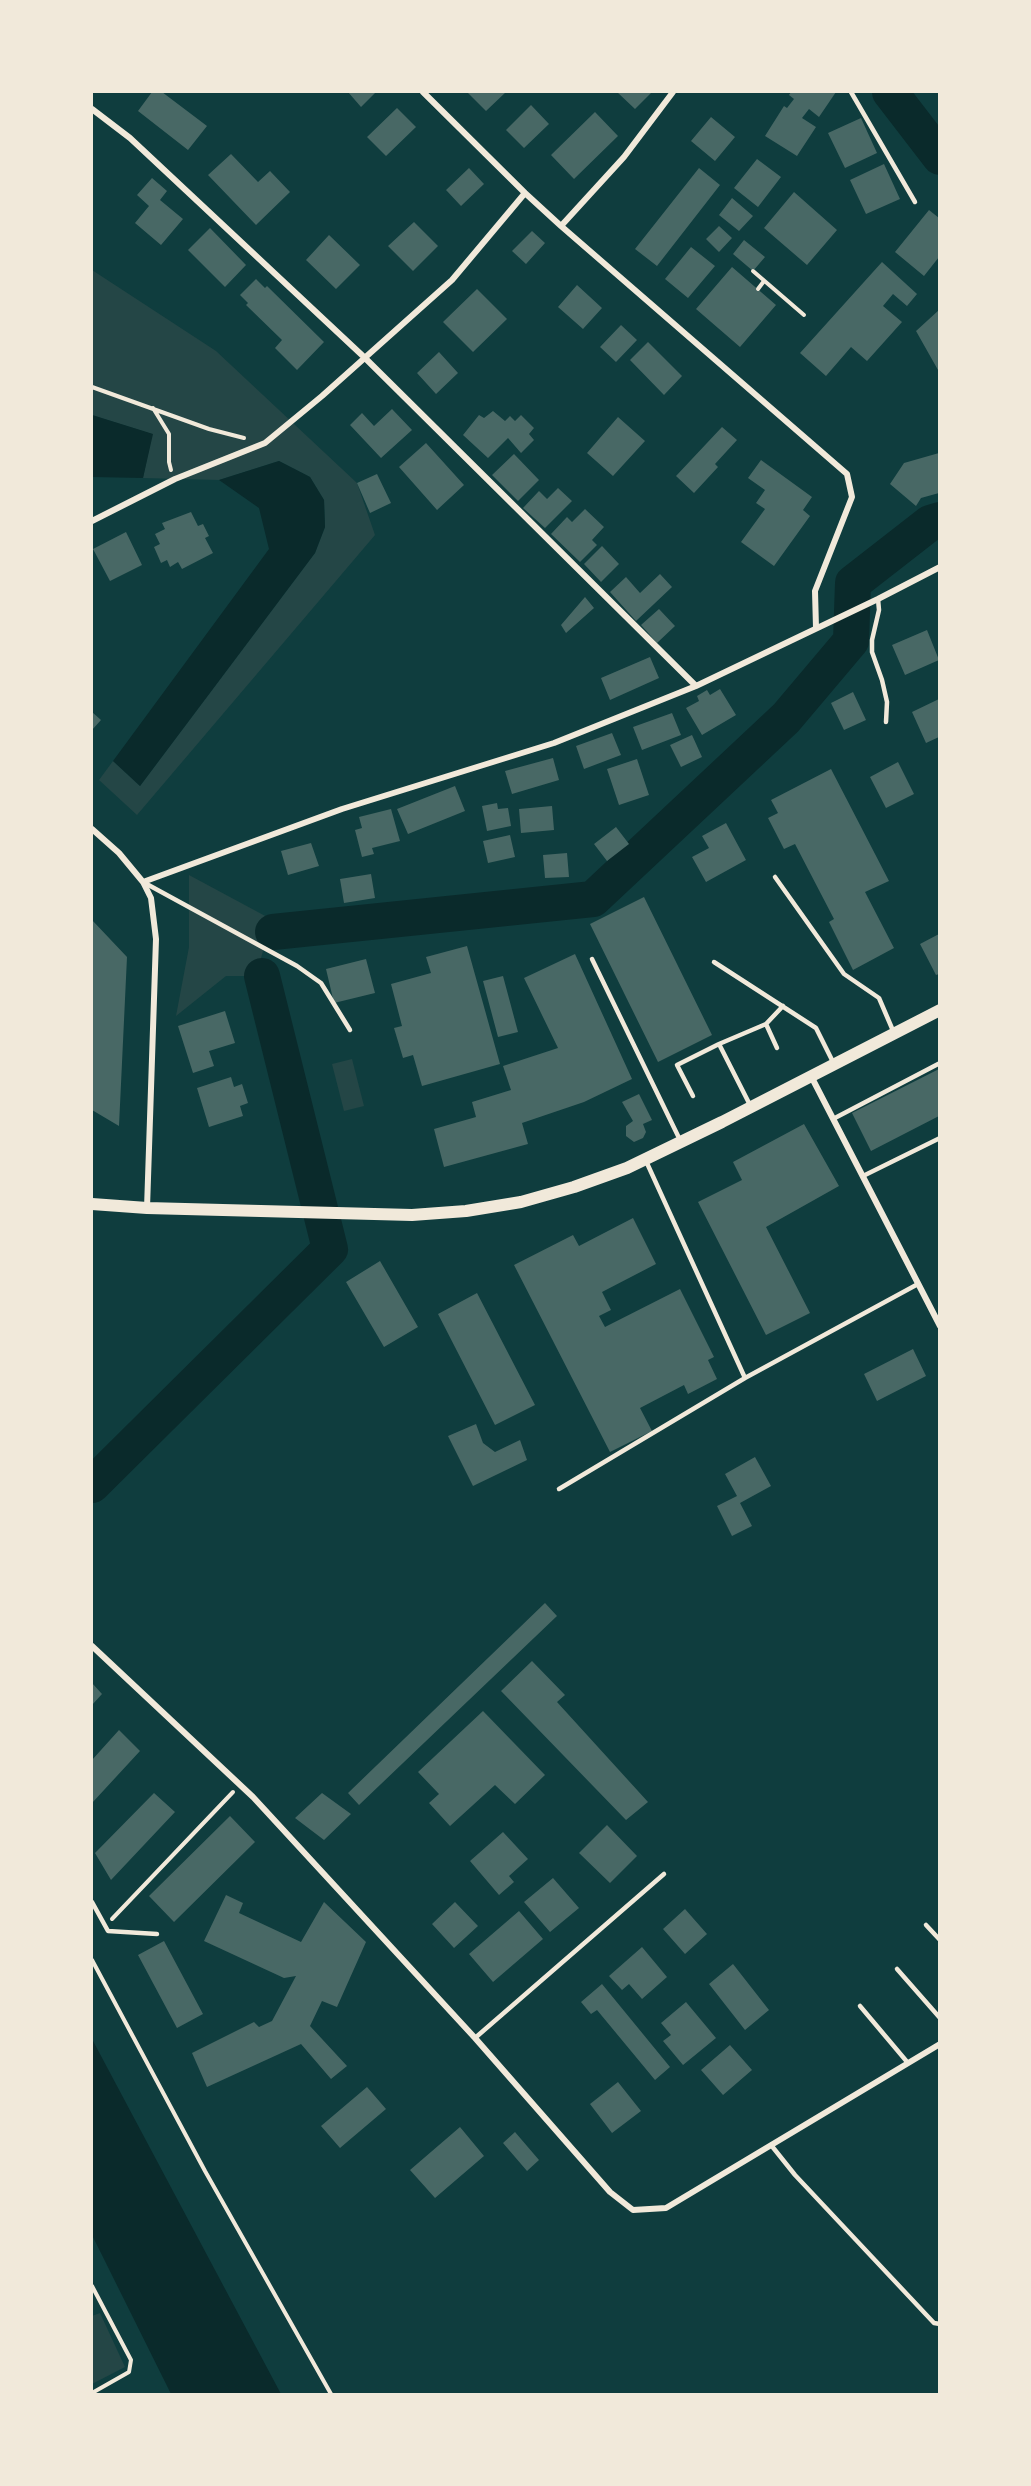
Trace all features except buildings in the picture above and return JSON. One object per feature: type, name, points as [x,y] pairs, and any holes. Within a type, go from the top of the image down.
[{"type":"main road","points":[[92,1204],[147,1208],[412,1215],[466,1211],[521,1202],[574,1187],[645,1159],[939,1010]]},
{"type":"street","points":[[423,92],[561,226],[847,474],[852,497],[815,591],[816,628]]},
{"type":"street","points":[[561,226],[624,157],[673,92]]},
{"type":"street","points":[[92,109],[130,138],[364,357],[696,686]]},
{"type":"street","points":[[92,521],[175,479],[265,443],[322,396],[452,280],[525,193]]},
{"type":"street","points":[[143,882],[342,809],[554,743],[696,686],[878,599],[939,567]]},
{"type":"street","points":[[92,829],[119,853],[143,882],[151,898],[156,939],[147,1208]]},
{"type":"street","points":[[811,1075],[939,1326]]},
{"type":"street","points":[[92,1646],[239,1784],[475,2038],[610,2192],[633,2210],[666,2208],[939,2044]]},
{"type":"lane","points":[[852,92],[915,202]]},
{"type":"lane","points":[[878,599],[879,610],[872,640],[872,652],[887,702],[886,722]]},
{"type":"lane","points":[[775,877],[844,974],[879,998],[894,1033]]},
{"type":"lane","points":[[143,882],[297,966],[321,983],[350,1030]]},
{"type":"lane","points":[[592,959],[681,1142]]},
{"type":"lane","points":[[714,962],[816,1028],[834,1064]]},
{"type":"lane","points":[[693,1096],[677,1065],[766,1024],[783,1006]]},
{"type":"lane","points":[[766,1024],[777,1048]]},
{"type":"lane","points":[[719,1044],[751,1107]]},
{"type":"lane","points":[[833,1119],[939,1063]]},
{"type":"lane","points":[[863,1176],[939,1138]]},
{"type":"lane","points":[[645,1159],[745,1378]]},
{"type":"lane","points":[[559,1490],[745,1378],[918,1284]]},
{"type":"lane","points":[[475,2038],[664,1874]]},
{"type":"lane","points":[[92,1902],[108,1931],[157,1934]]},
{"type":"lane","points":[[926,1925],[939,1940]]},
{"type":"lane","points":[[897,1969],[939,2018]]},
{"type":"lane","points":[[860,2006],[908,2062]]},
{"type":"lane","points":[[771,2145],[803,2183],[934,2323],[939,2324]]},
{"type":"path","points":[[753,271],[804,315]]},
{"type":"path","points":[[758,289],[764,281]]},
{"type":"path","points":[[92,387],[209,429],[265,443]]},
{"type":"path","points":[[152,407],[169,434],[169,462],[175,479]]},
{"type":"path","points":[[106,1926],[239,1784]]},
{"type":"path","points":[[92,1960],[205,2171],[331,2394]]},
{"type":"path","points":[[92,2286],[94,2295],[130,2360],[129,2372],[92,2392]]},
{"type":"shaded area","points":[[92,270],[216,351],[357,483],[375,535],[137,815],[99,780],[113,761],[140,786],[315,553],[325,527],[324,500],[310,477],[279,461],[219,480],[143,478],[152,434],[92,415]]},
{"type":"shaded area","points":[[92,415],[153,434],[143,478],[92,477]]},
{"type":"shaded area","points":[[279,461],[310,477],[324,500],[325,527],[315,553],[140,786],[113,761],[269,549],[259,508],[219,480]]},
{"type":"shaded area","points":[[189,875],[282,925],[270,926],[256,976],[226,976],[176,1016],[189,947]]},
{"type":"shaded area","points":[[352,1059],[364,1106],[344,1111],[332,1064]]},
{"type":"shaded area","points":[[92,2039],[281,2394],[171,2394],[92,2235]]},
{"type":"shaded area","points":[[100,2313],[125,2367],[92,2384],[92,2316]]},
{"type":"waterway","points":[[890,92],[940,157]]},
{"type":"waterway","points":[[273,932],[593,899],[786,718],[851,641],[853,583],[930,523],[940,520]]},
{"type":"waterway","points":[[92,1485],[330,1249],[262,976]]}]
